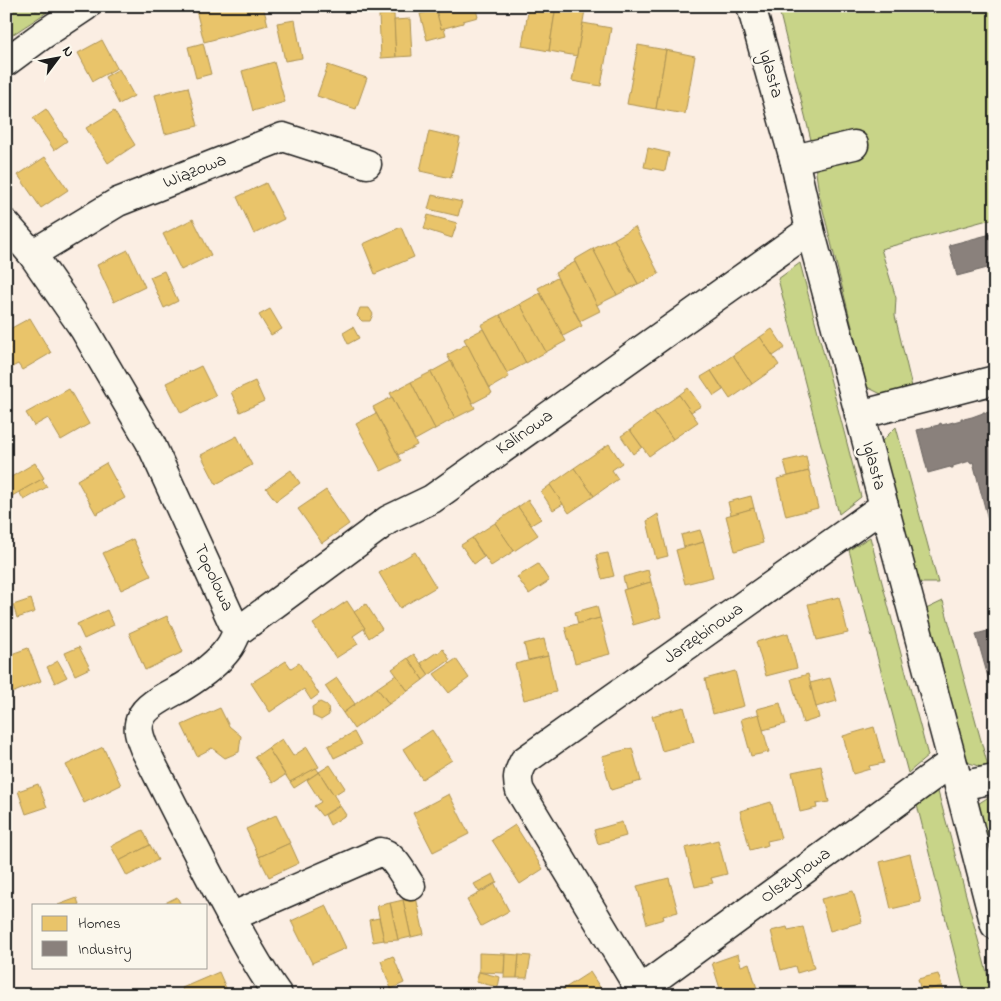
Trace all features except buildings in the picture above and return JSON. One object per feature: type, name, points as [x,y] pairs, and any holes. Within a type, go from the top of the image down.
[{"type":"street","points":[[6,62],[86,6]]},
{"type":"street","name":"Iglasta","points":[[751,6],[794,159],[810,230],[995,925]]},
{"type":"street","name":"Wiązowa","points":[[32,254],[118,202],[283,137],[367,164]]},
{"type":"street","points":[[794,159],[854,145]]},
{"type":"street","name":"Topolowa","points":[[6,224],[32,254],[84,329],[150,442],[238,632],[229,648],[205,671],[147,709],[140,720],[140,738],[196,854],[265,976],[278,995]]},
{"type":"street","name":"Kalinowa","points":[[238,632],[388,520],[432,499],[810,230]]},
{"type":"street","points":[[859,415],[995,380]]},
{"type":"street","name":"Jarzębinowa","points":[[642,992],[520,791],[517,780],[520,770],[524,762],[884,506]]},
{"type":"street","points":[[955,774],[995,779]]},
{"type":"street","name":"Olszynowa","points":[[642,992],[955,774]]},
{"type":"street","points":[[231,916],[380,852],[386,852],[392,858],[411,886]]},
{"type":"green space","points":[[6,6],[32,6],[36,11],[43,6],[47,12],[6,39]]},
{"type":"green space","points":[[778,6],[995,6],[995,218],[881,249],[896,298],[895,316],[912,387],[903,391],[881,394],[867,387],[819,194],[812,144]]},
{"type":"green space","points":[[800,263],[861,497],[839,514],[778,279]]},
{"type":"green space","points":[[896,427],[938,583],[917,583],[879,444]]},
{"type":"green space","points":[[870,537],[928,756],[908,773],[849,550]]},
{"type":"green space","points":[[943,601],[989,770],[964,761],[924,610]]},
{"type":"green space","points":[[937,788],[993,995],[965,995],[917,805]]},
{"type":"green space","points":[[995,793],[995,889],[973,807]]}]
